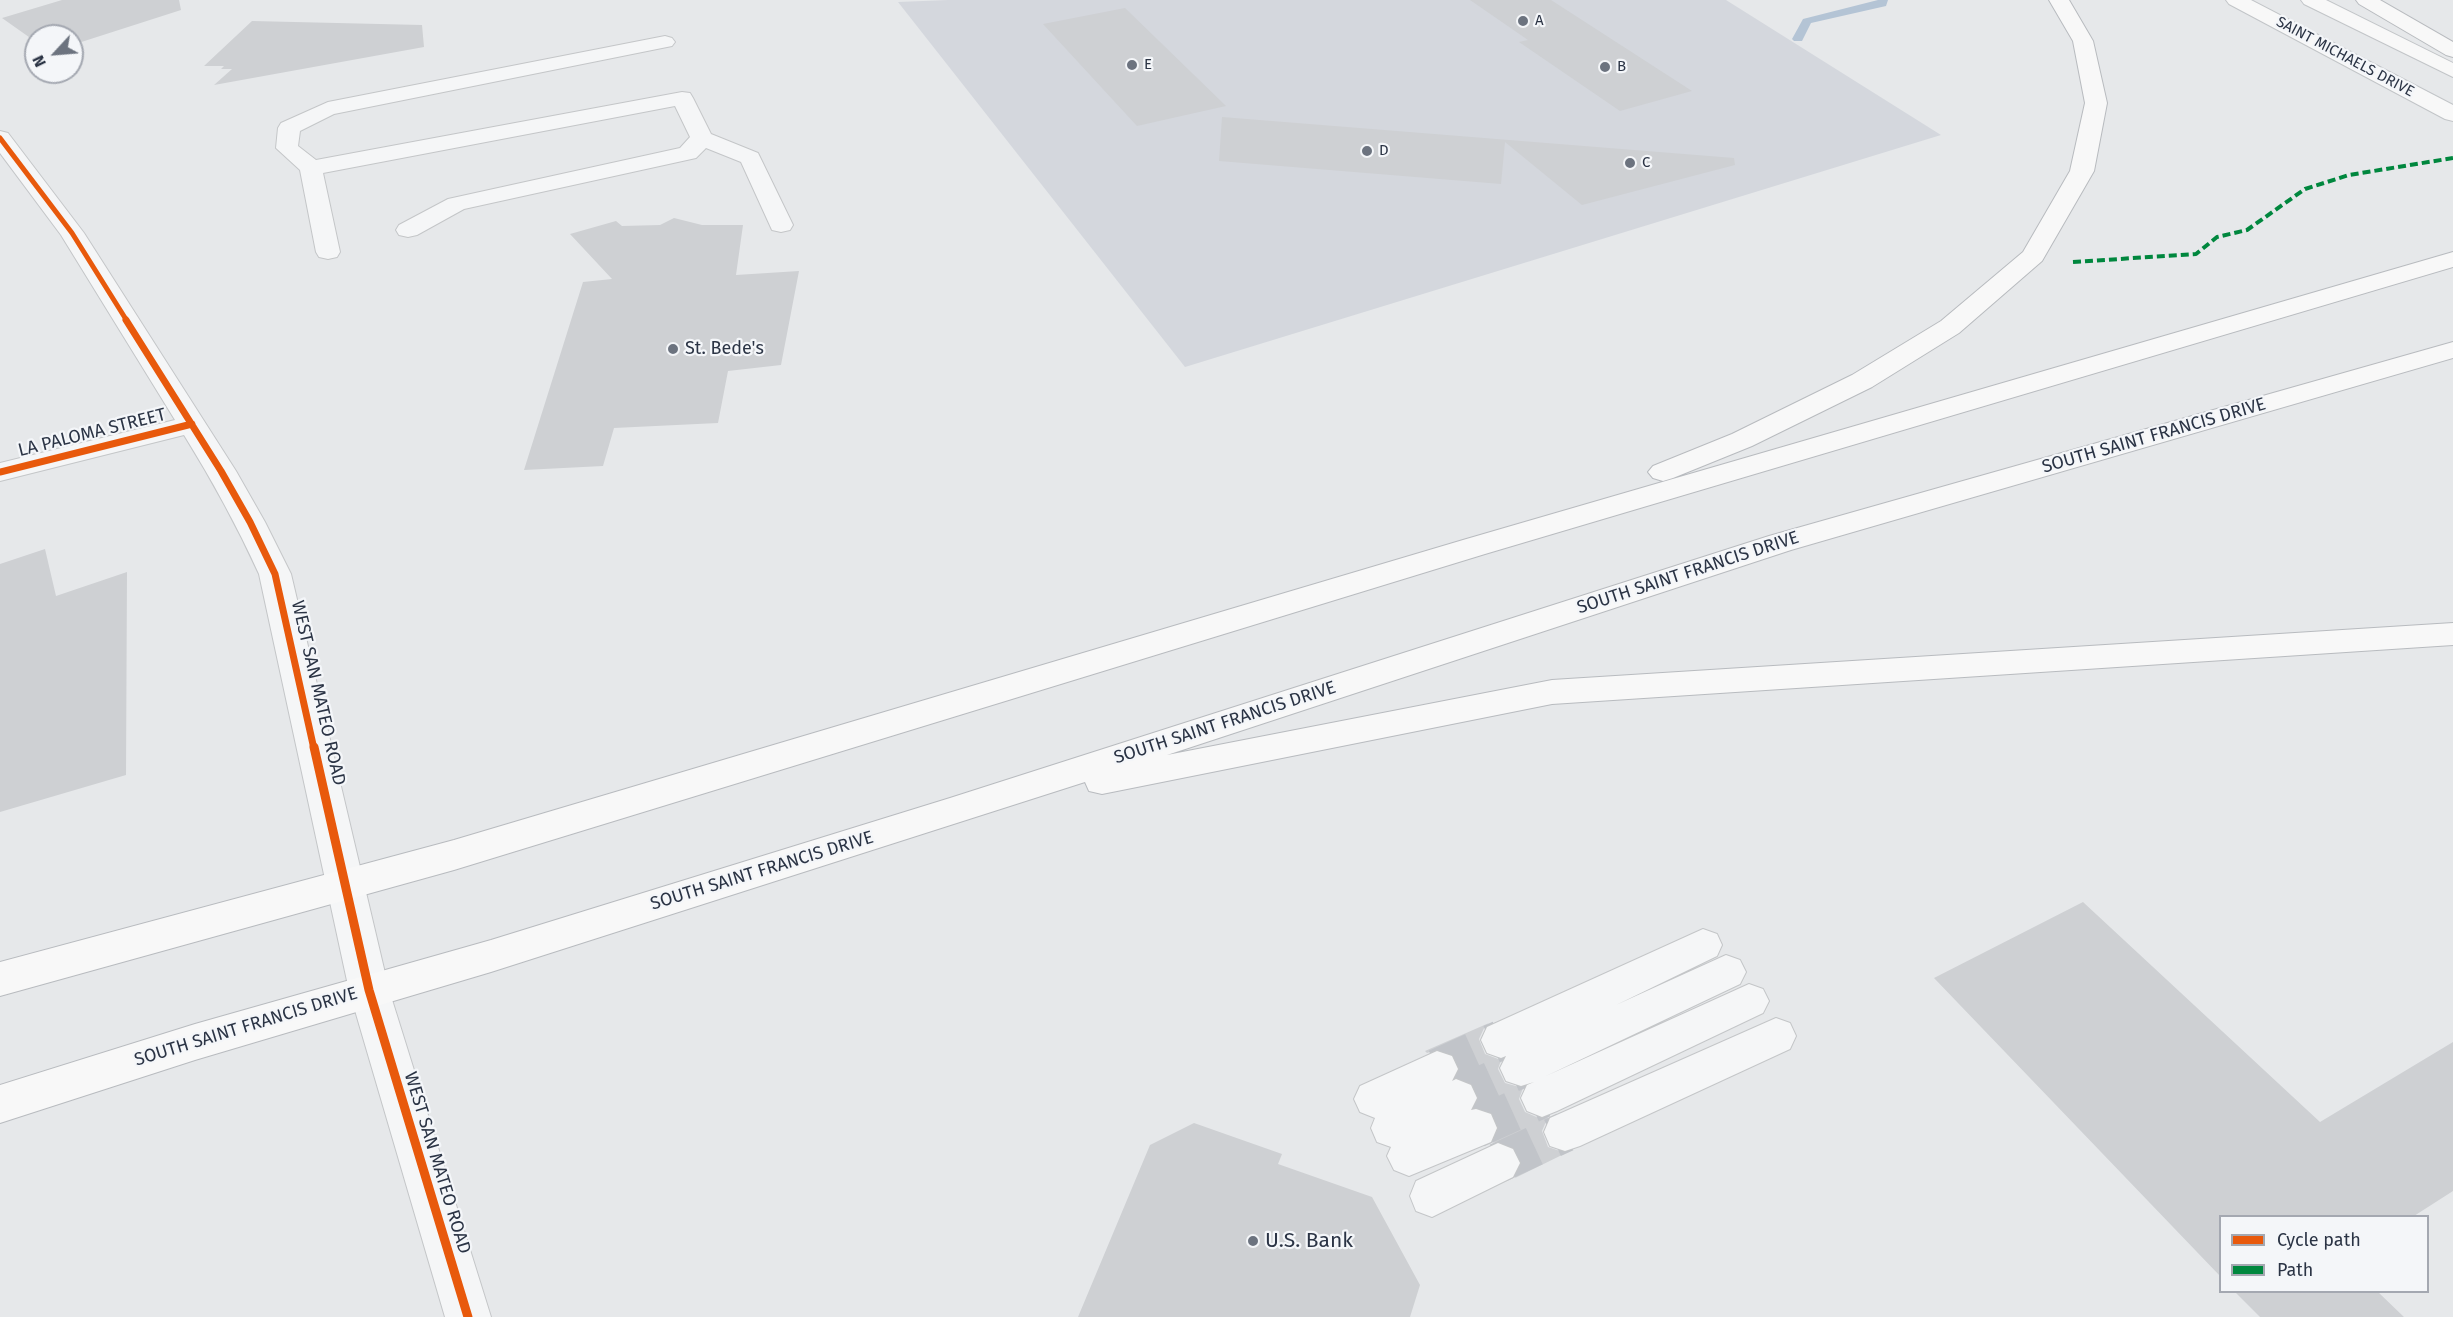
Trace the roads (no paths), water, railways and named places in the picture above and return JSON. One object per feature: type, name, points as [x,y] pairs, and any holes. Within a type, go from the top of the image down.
[{"type":"main road","points":[[1474,547],[1742,440],[1862,381],[1950,327],[2033,256],[2082,171],[2096,103],[2083,41],[2059,0]]},
{"type":"main road","name":"SAINT MICHAELS DRIVE","points":[[2236,0],[2453,114]]},
{"type":"main road","name":"SAINT MICHAELS DRIVE","points":[[2312,0],[2453,71]]},
{"type":"main road","points":[[2366,0],[2453,51]]},
{"type":"main road","points":[[0,979],[454,855],[1474,547],[2453,259]]},
{"type":"main road","name":"SOUTH SAINT FRANCIS DRIVE","points":[[0,1104],[195,1042],[491,956],[950,812],[1780,543],[2453,350]]},
{"type":"main road","points":[[950,812],[1552,692],[2453,634]]},
{"type":"street","points":[[328,252],[311,168],[287,148],[289,129],[328,109],[666,42]]},
{"type":"street","points":[[311,168],[682,98],[702,138],[750,158],[781,225]]},
{"type":"street","name":"WEST SAN MATEO ROAD","points":[[0,138],[72,233],[192,424],[250,522],[275,574],[369,990],[468,1317]]},
{"type":"street","points":[[408,230],[456,204],[688,153],[702,138]]},
{"type":"street","name":"LA PALOMA STREET","points":[[0,472],[192,424]]},
{"type":"street","points":[[1521,1068],[1726,973],[1521,1068]]},
{"type":"street","points":[[1565,1132],[1776,1036]]},
{"type":"street","points":[[1467,1114],[1392,1128],[1467,1114]]},
{"type":"street","points":[[1432,1196],[1467,1114]]},
{"type":"waterway","points":[[1798,39],[1807,21],[1882,4],[1883,0]]},
{"type":"tunnel","points":[[1437,1069],[1501,1040]]},
{"type":"tunnel","points":[[1456,1098],[1521,1068]]},
{"type":"tunnel","points":[[1476,1128],[1542,1098]]},
{"type":"tunnel","points":[[1498,1163],[1565,1132]]},
{"type":"place","name":"A","points":[[1523,21]]},
{"type":"place","name":"E","points":[[1132,65]]},
{"type":"place","name":"B","points":[[1605,67]]},
{"type":"place","name":"D","points":[[1367,151]]},
{"type":"place","name":"C","points":[[1630,163]]},
{"type":"place","name":"St. Bede's","points":[[673,349]]},
{"type":"place","name":"U.S. Bank","points":[[1253,1241]]}]
